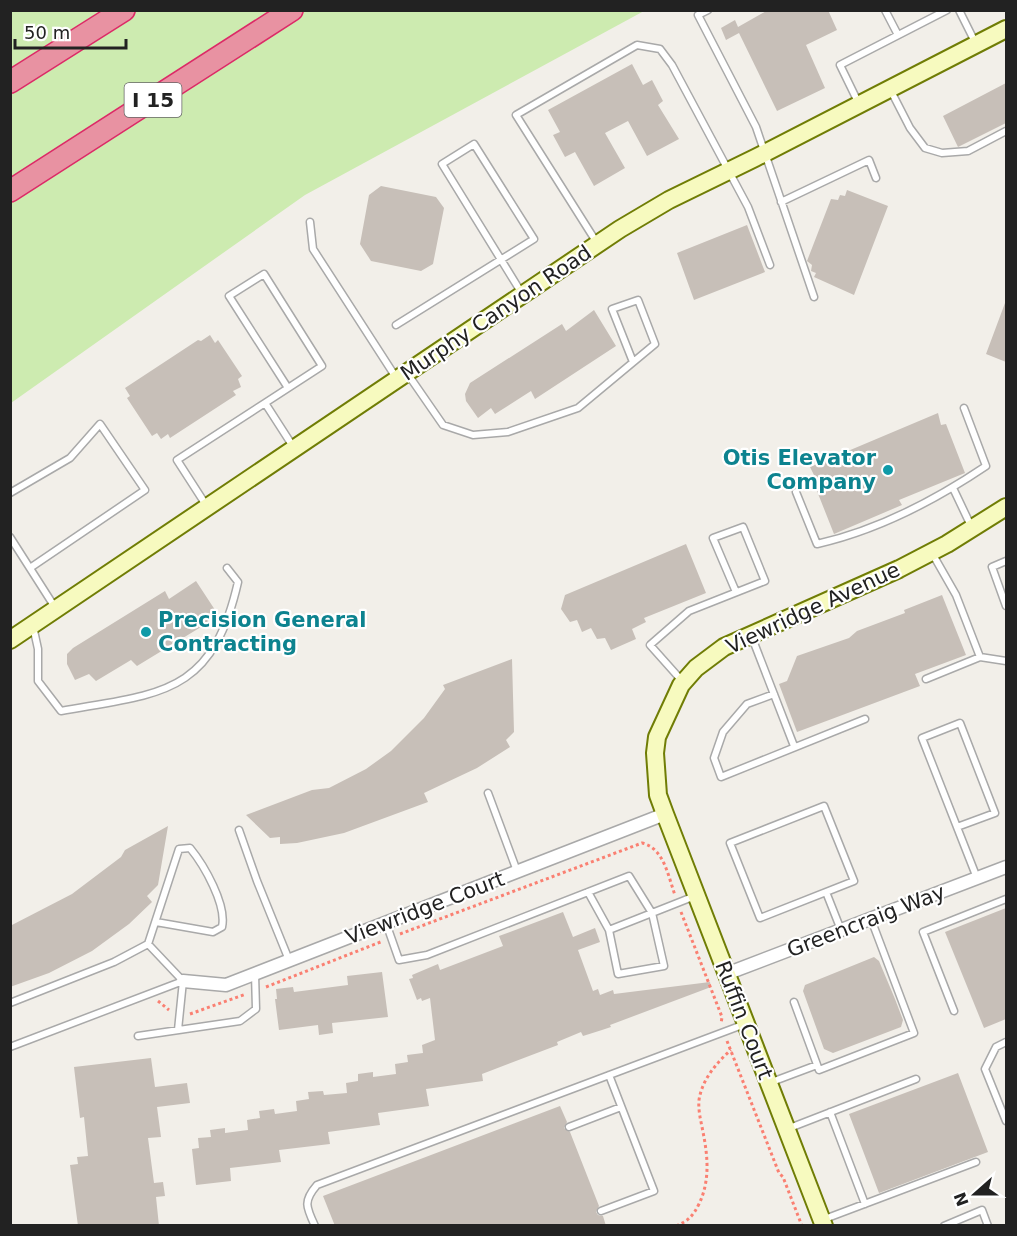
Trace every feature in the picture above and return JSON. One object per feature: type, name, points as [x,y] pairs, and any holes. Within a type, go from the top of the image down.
[{"type":"highway","points":[[10,68],[119,10]]},
{"type":"highway","points":[[10,82],[124,10]]},
{"type":"highway","name":"I 15","points":[[11,190],[292,10]]},
{"type":"main road","name":"Murphy Canyon Road","points":[[10,640],[523,294],[669,200],[764,154],[1006,29]]},
{"type":"main road","name":"Viewridge Avenue","points":[[665,814],[658,795],[655,753],[657,737],[684,682],[696,668],[724,647],[932,552],[1006,507]]},
{"type":"main road","name":"Ruffin Court","points":[[665,814],[823,1223]]},
{"type":"street","name":"Viewridge Court","points":[[183,981],[226,986],[665,814]]},
{"type":"street","name":"Greencraig Way","points":[[726,974],[1006,867]]},
{"type":"lane","points":[[708,10],[698,15],[756,127],[814,297]]},
{"type":"lane","points":[[885,10],[898,35]]},
{"type":"lane","points":[[860,105],[840,65],[947,10]]},
{"type":"lane","points":[[959,10],[977,45]]},
{"type":"lane","points":[[598,244],[516,115],[637,45],[660,48],[672,65],[748,207],[770,265]]},
{"type":"lane","points":[[890,89],[910,128],[925,148],[942,153],[968,151],[1006,131]]},
{"type":"lane","points":[[396,325],[501,260],[534,239],[474,144],[442,164],[501,260],[523,294]]},
{"type":"lane","points":[[781,202],[869,160],[876,178]]},
{"type":"lane","points":[[310,222],[313,249],[402,376],[443,425],[473,435],[508,432],[578,408],[655,344],[638,300],[612,309],[633,362]]},
{"type":"lane","points":[[207,507],[177,460],[322,366],[264,274],[229,296],[288,388]]},
{"type":"lane","points":[[265,403],[294,449]]},
{"type":"lane","points":[[796,492],[817,544],[843,538],[896,519],[953,488],[986,466],[964,408]]},
{"type":"lane","points":[[10,493],[70,458],[100,424],[145,490],[30,568]]},
{"type":"lane","points":[[953,488],[972,528]]},
{"type":"lane","points":[[684,682],[650,645],[689,611],[765,581],[743,527],[713,538],[736,592]]},
{"type":"lane","points":[[10,537],[57,609]]},
{"type":"lane","points":[[932,552],[956,595],[980,657]]},
{"type":"lane","points":[[1006,561],[992,567],[1006,606]]},
{"type":"lane","points":[[33,625],[39,649],[38,681],[61,711],[143,696],[172,687],[192,674],[209,656],[233,605],[238,582],[227,568]]},
{"type":"lane","points":[[750,635],[794,746]]},
{"type":"lane","points":[[926,679],[980,657],[1006,661]]},
{"type":"lane","points":[[774,694],[747,704],[723,732],[714,758],[721,777],[865,719]]},
{"type":"lane","points":[[957,827],[995,813],[960,723],[922,738],[977,879]]},
{"type":"lane","points":[[488,793],[517,872]]},
{"type":"lane","points":[[824,806],[854,881],[826,892],[760,918],[730,843],[824,806]]},
{"type":"lane","points":[[239,830],[290,961]]},
{"type":"lane","points":[[10,1004],[114,962],[148,944],[179,849],[190,848],[200,860],[210,879],[224,918],[222,927],[213,932],[156,922]]},
{"type":"lane","points":[[386,923],[399,960],[427,954],[629,876],[652,913],[664,966],[618,974],[609,930],[588,892]]},
{"type":"lane","points":[[826,892],[841,930]]},
{"type":"lane","points":[[609,930],[696,896]]},
{"type":"lane","points":[[954,1011],[923,932],[1006,899]]},
{"type":"lane","points":[[794,1002],[819,1070],[914,1034],[871,919]]},
{"type":"lane","points":[[148,944],[183,981],[178,1030]]},
{"type":"lane","points":[[138,1036],[240,1021],[256,1009],[255,974]]},
{"type":"lane","points":[[10,1047],[183,981]]},
{"type":"lane","points":[[315,1226],[306,1205],[308,1195],[317,1185],[745,1024]]},
{"type":"lane","points":[[1006,1042],[996,1047],[985,1069],[1006,1121]]},
{"type":"lane","points":[[768,1083],[817,1065]]},
{"type":"lane","points":[[601,1211],[654,1191],[609,1075]]},
{"type":"lane","points":[[786,1129],[916,1079]]},
{"type":"lane","points":[[568,1128],[621,1107]]},
{"type":"lane","points":[[830,1112],[865,1204]]},
{"type":"lane","points":[[823,1223],[865,1204],[976,1162]]},
{"type":"lane","points":[[944,1226],[982,1210],[988,1226]]},
{"type":"path","points":[[152,993],[162,1005],[175,1014],[195,1013],[642,843],[655,848],[661,858],[722,1017],[720,1022],[778,1173],[783,1177],[802,1226]]},
{"type":"path","points":[[676,1226],[691,1218],[701,1199],[707,1180],[708,1165],[699,1100],[713,1068],[731,1050]]},
{"type":"green space","points":[[11,11],[644,11],[305,195],[11,403]]},
{"type":"building","points":[[768,10],[828,10],[837,30],[806,45],[825,88],[777,111],[739,33],[726,40],[721,28],[735,20],[738,27]]},
{"type":"building","points":[[632,64],[643,85],[652,80],[663,101],[658,105],[679,139],[647,156],[628,121],[605,133],[625,168],[594,186],[575,152],[565,157],[553,135],[560,132],[548,110]]},
{"type":"building","points":[[1006,83],[1006,123],[958,147],[943,116]]},
{"type":"building","points":[[381,186],[436,197],[444,208],[433,264],[421,271],[371,261],[360,244],[369,195]]},
{"type":"building","points":[[847,190],[888,206],[854,295],[814,277],[816,273],[811,271],[812,265],[807,261],[831,199],[838,200],[840,195],[845,196]]},
{"type":"building","points":[[747,225],[765,272],[694,300],[677,253]]},
{"type":"building","points":[[1006,304],[1006,362],[986,354]]},
{"type":"building","points":[[594,310],[616,346],[535,399],[531,391],[495,414],[491,408],[478,418],[466,401],[465,394],[470,383],[562,324],[566,331]]},
{"type":"building","points":[[210,335],[215,343],[218,340],[242,376],[238,379],[241,387],[233,391],[236,395],[170,438],[168,434],[161,439],[157,433],[152,436],[127,398],[130,396],[125,388],[198,340],[201,341]]},
{"type":"building","name":"Otis Elevator Company","points":[[938,413],[941,425],[946,424],[965,473],[899,500],[902,505],[834,534],[813,481],[816,479],[810,467]]},
{"type":"building","points":[[686,544],[706,593],[644,618],[646,622],[632,629],[636,639],[611,650],[605,638],[597,639],[591,628],[582,632],[577,620],[570,622],[561,609],[565,595]]},
{"type":"building","name":"Precision General Contracting","points":[[196,581],[219,616],[137,666],[131,660],[96,681],[89,674],[75,680],[67,664],[67,654],[73,648],[165,591],[169,599]]},
{"type":"building","points":[[942,595],[966,655],[915,674],[920,686],[797,732],[779,684],[787,681],[797,656],[849,638],[857,631],[905,613],[904,610]]},
{"type":"building","points":[[512,659],[514,732],[506,740],[510,747],[477,768],[424,793],[428,802],[344,833],[297,843],[280,844],[280,837],[270,838],[246,815],[312,790],[329,788],[366,769],[391,751],[424,718],[445,689],[443,685]]},
{"type":"building","points":[[168,826],[158,885],[147,896],[152,902],[129,924],[92,951],[49,973],[10,987],[10,926],[72,894],[121,857],[125,850]]},
{"type":"building","points":[[1006,908],[1006,1019],[984,1028],[945,932]]},
{"type":"building","points":[[563,912],[573,937],[595,928],[600,942],[578,950],[593,991],[598,989],[600,995],[613,990],[614,994],[710,982],[711,987],[610,1025],[611,1027],[583,1036],[581,1032],[557,1042],[558,1045],[482,1074],[483,1081],[426,1089],[429,1106],[378,1113],[380,1125],[328,1132],[330,1144],[279,1150],[281,1162],[230,1168],[231,1181],[196,1185],[192,1149],[199,1148],[198,1138],[211,1137],[210,1130],[225,1128],[225,1133],[248,1130],[247,1120],[260,1118],[259,1111],[274,1109],[275,1114],[297,1111],[296,1101],[309,1099],[308,1092],[323,1091],[324,1095],[347,1093],[346,1083],[358,1081],[358,1074],[373,1072],[373,1077],[396,1074],[395,1064],[408,1062],[407,1055],[423,1053],[422,1045],[435,1040],[430,998],[417,1000],[409,979],[413,978],[412,975],[438,964],[440,970],[503,946],[499,936]]},
{"type":"building","points":[[874,957],[879,961],[895,999],[903,1020],[901,1027],[833,1053],[824,1049],[803,991],[805,985]]},
{"type":"building","points":[[382,972],[388,1017],[332,1023],[333,1033],[319,1035],[318,1025],[279,1030],[276,989],[293,987],[294,992],[348,985],[347,976]]},
{"type":"building","points":[[151,1058],[155,1087],[187,1083],[190,1103],[157,1107],[161,1137],[148,1138],[154,1183],[163,1182],[165,1196],[156,1197],[159,1226],[78,1226],[70,1165],[78,1164],[77,1157],[88,1156],[84,1117],[80,1118],[74,1067]]},
{"type":"building","points":[[958,1073],[988,1152],[879,1193],[849,1114]]},
{"type":"building","points":[[560,1106],[567,1122],[564,1128],[570,1132],[599,1206],[596,1212],[603,1216],[606,1226],[335,1226],[323,1196]]},
{"type":"place","name":"Otis Elevator Company","points":[[888,470]]},
{"type":"place","name":"Precision General Contracting","points":[[146,632]]}]
